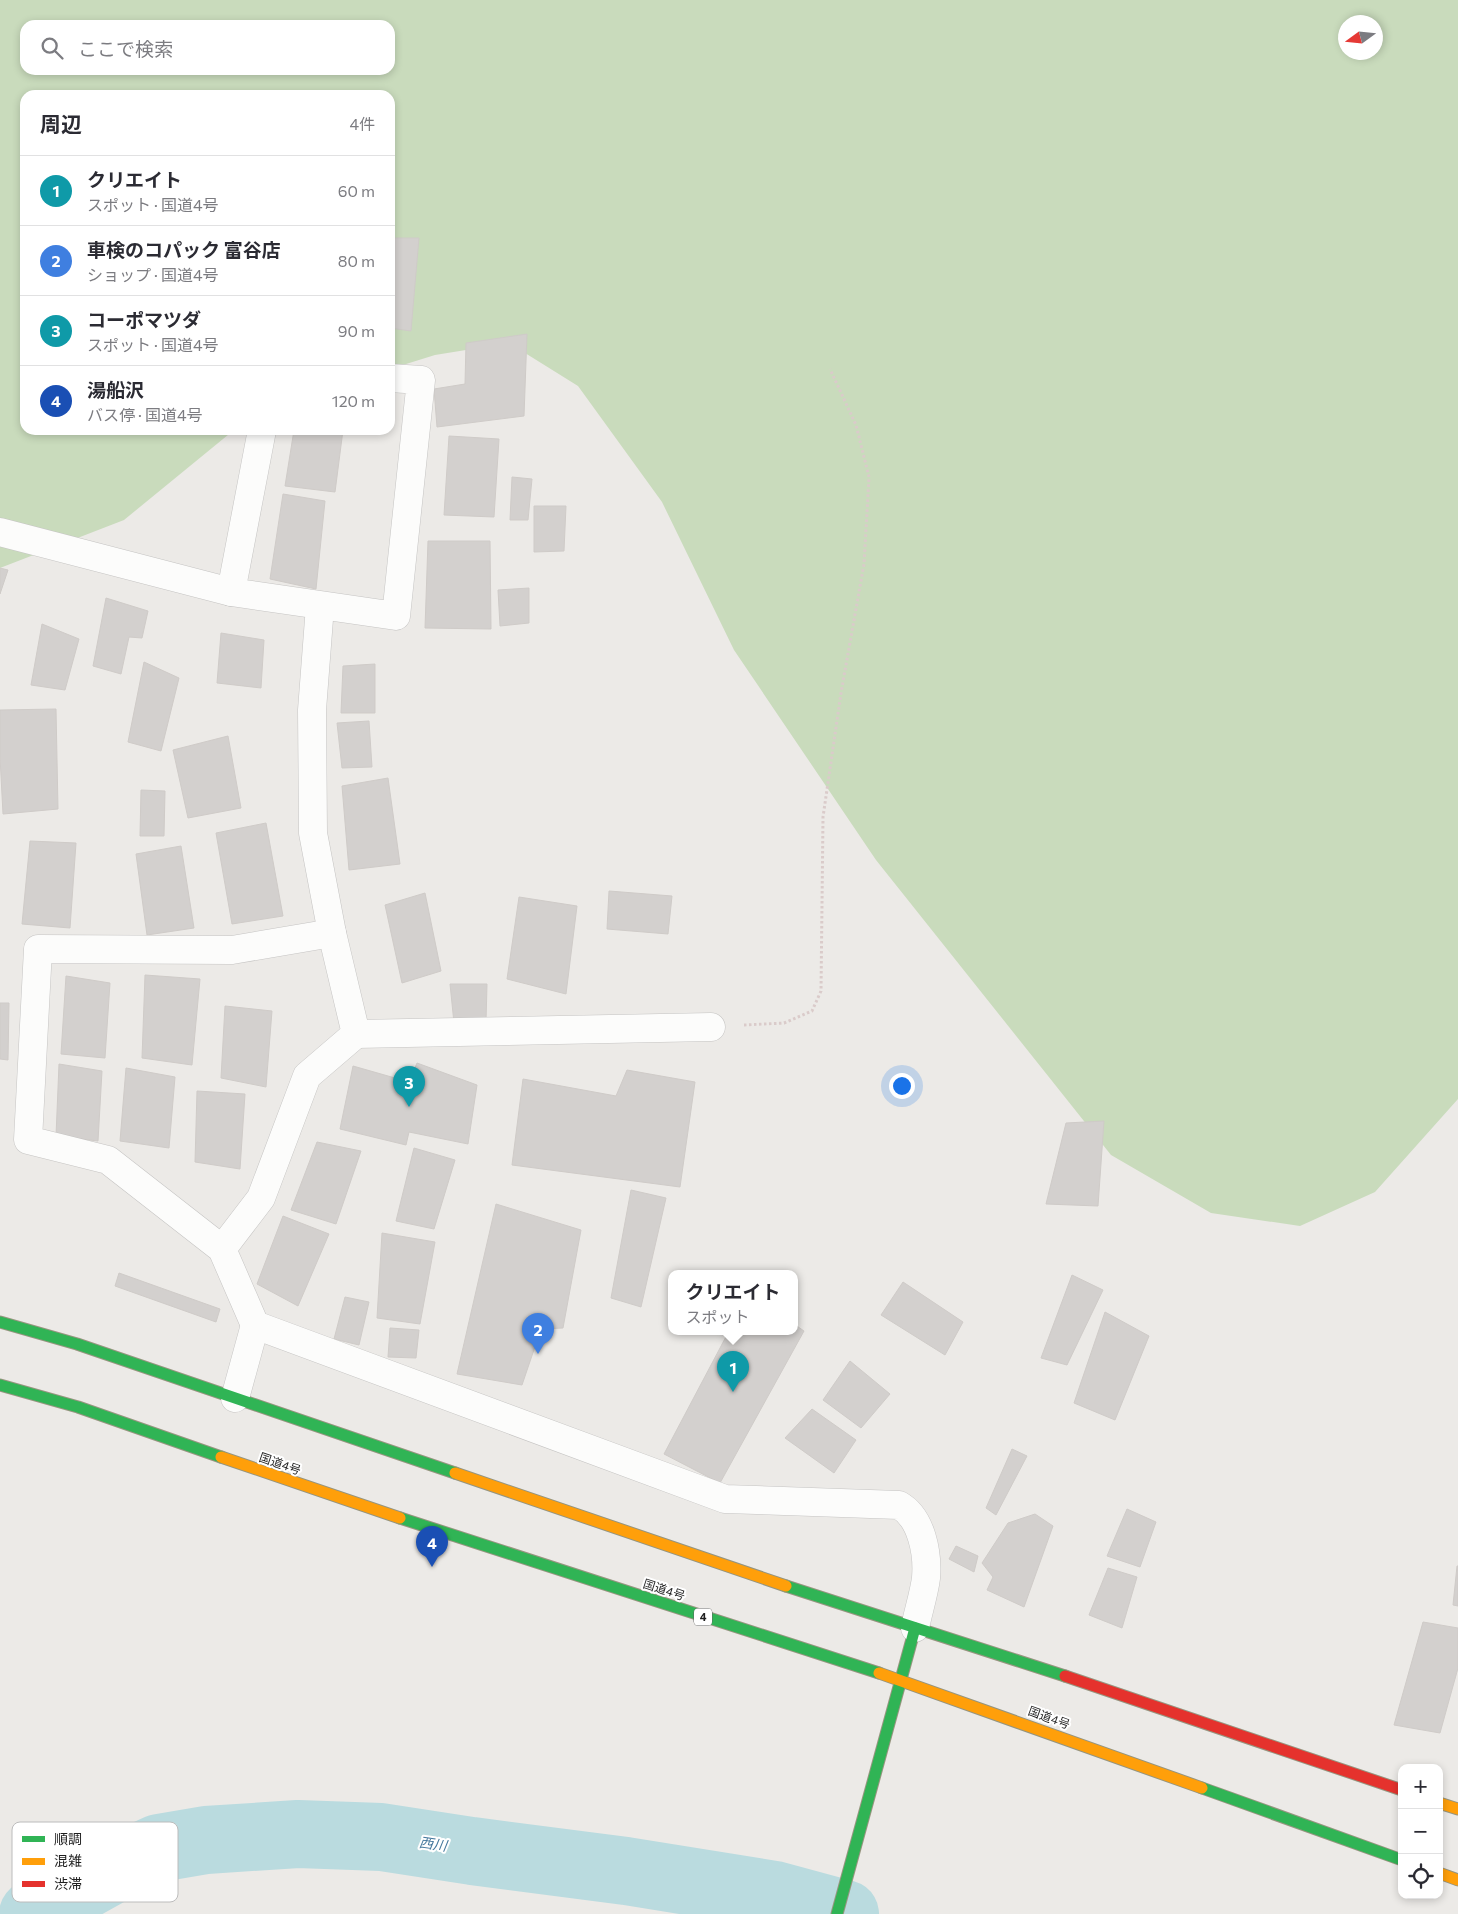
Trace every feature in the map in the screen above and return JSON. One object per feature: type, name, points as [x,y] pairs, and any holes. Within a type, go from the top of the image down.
[{"type":"main road","points":[[0,1322],[77,1344],[842,1605],[990,1651],[1398,1789]]},
{"type":"main road","name":"国道4号","points":[[0,1385],[78,1407],[362,1506],[900,1680],[1398,1859]]},
{"type":"main road","points":[[837,1914],[915,1628]]},
{"type":"main road","points":[[1443,1803],[1458,1809]]},
{"type":"main road","points":[[1443,1874],[1458,1880]]},
{"type":"street","points":[[0,532],[231,592],[396,616],[421,380],[395,378]]},
{"type":"street","points":[[231,592],[261,435]]},
{"type":"street","points":[[320,606],[312,710],[313,833],[332,933],[356,1034]]},
{"type":"street","points":[[235,1398],[255,1325],[222,1249],[108,1160],[28,1140],[38,949],[232,950],[332,933]]},
{"type":"street","points":[[222,1249],[261,1198],[308,1076],[356,1034],[711,1027]]},
{"type":"street","points":[[255,1325],[725,1499],[899,1505],[907,1509],[917,1523],[924,1548],[926,1578],[915,1628]]},
{"type":"path","points":[[711,1027],[784,1023],[812,1011],[821,991],[823,817],[841,693],[864,564],[868,477],[856,425],[830,369]]},
{"type":"green space","points":[[0,0],[1458,0],[1458,1099],[1375,1192],[1300,1226],[1211,1213],[1111,1155],[876,860],[734,650],[662,502],[578,386],[509,343],[435,355],[395,367],[395,90],[20,90],[20,435],[228,435],[124,520],[0,568]]},
{"type":"building","points":[[395,238],[419,238],[411,331],[395,329]]},
{"type":"building","points":[[527,334],[524,416],[437,427],[434,389],[465,384],[466,343]]},
{"type":"building","points":[[293,435],[342,435],[335,492],[285,486]]},
{"type":"building","points":[[449,436],[499,439],[494,517],[444,515]]},
{"type":"building","points":[[512,477],[532,479],[528,520],[510,520]]},
{"type":"building","points":[[283,494],[325,501],[316,589],[270,579]]},
{"type":"building","points":[[534,506],[566,506],[564,551],[534,552]]},
{"type":"building","points":[[428,541],[490,541],[491,629],[425,628]]},
{"type":"building","points":[[0,568],[8,570],[0,594]]},
{"type":"building","points":[[529,588],[529,623],[500,626],[498,590]]},
{"type":"building","points":[[106,598],[148,611],[142,638],[129,637],[121,674],[93,666]]},
{"type":"building","points":[[42,624],[79,639],[65,690],[31,685]]},
{"type":"building","points":[[221,633],[264,640],[261,688],[217,683]]},
{"type":"building","points":[[144,662],[179,678],[161,751],[128,742]]},
{"type":"building","points":[[375,664],[375,713],[341,713],[343,666]]},
{"type":"building","points":[[56,709],[58,809],[3,814],[0,710]]},
{"type":"building","points":[[369,721],[372,767],[342,768],[337,723]]},
{"type":"building","points":[[228,736],[241,808],[188,818],[173,750]]},
{"type":"building","points":[[388,778],[400,864],[349,870],[342,786]]},
{"type":"building","points":[[141,790],[165,791],[164,836],[140,836]]},
{"type":"building","points":[[266,823],[283,916],[232,924],[216,833]]},
{"type":"building","points":[[30,841],[76,843],[70,928],[22,924]]},
{"type":"building","points":[[181,846],[194,928],[147,935],[136,854]]},
{"type":"building","points":[[609,891],[672,896],[668,934],[607,929]]},
{"type":"building","points":[[425,893],[441,971],[402,983],[385,905]]},
{"type":"building","points":[[519,897],[577,906],[566,994],[507,979]]},
{"type":"building","points":[[145,975],[200,979],[192,1065],[142,1058]]},
{"type":"building","points":[[66,976],[110,983],[105,1058],[61,1054]]},
{"type":"building","points":[[450,984],[487,984],[486,1022],[454,1023]]},
{"type":"building","points":[[0,1003],[9,1003],[8,1060],[0,1059]]},
{"type":"building","points":[[225,1006],[272,1011],[266,1087],[221,1078]]},
{"type":"building","points":[[417,1063],[477,1085],[468,1144],[409,1132],[406,1145],[340,1129],[353,1066],[409,1082]]},
{"type":"building","points":[[59,1064],[102,1071],[98,1141],[56,1136]]},
{"type":"building","points":[[126,1068],[175,1077],[169,1148],[120,1141]]},
{"type":"building","points":[[627,1070],[695,1082],[680,1187],[512,1165],[523,1079],[616,1096]]},
{"type":"building","points":[[197,1091],[245,1094],[240,1169],[195,1162]]},
{"type":"building","points":[[1104,1121],[1098,1206],[1046,1204],[1066,1123]]},
{"type":"building","points":[[317,1142],[361,1151],[336,1224],[291,1210]]},
{"type":"building","points":[[414,1148],[455,1160],[434,1229],[396,1221]]},
{"type":"building","points":[[631,1190],[666,1198],[641,1307],[611,1298]]},
{"type":"building","points":[[496,1204],[581,1230],[563,1328],[541,1329],[522,1385],[457,1374]]},
{"type":"building","points":[[283,1216],[329,1234],[298,1306],[257,1284]]},
{"type":"building","points":[[382,1233],[435,1242],[420,1324],[377,1318]]},
{"type":"building","points":[[119,1273],[220,1309],[216,1322],[115,1286]]},
{"type":"building","points":[[1072,1275],[1103,1290],[1067,1365],[1041,1358]]},
{"type":"building","points":[[903,1282],[963,1322],[945,1355],[881,1315]]},
{"type":"building","points":[[345,1297],[369,1302],[359,1345],[334,1339]]},
{"type":"building","points":[[1105,1312],[1149,1336],[1115,1420],[1074,1403]]},
{"type":"building","points":[[798,1327],[804,1331],[720,1483],[664,1454],[727,1335],[798,1335]]},
{"type":"building","points":[[390,1328],[419,1330],[416,1358],[388,1357]]},
{"type":"building","points":[[850,1361],[890,1394],[861,1428],[823,1400]]},
{"type":"building","points":[[812,1409],[856,1440],[834,1473],[785,1438]]},
{"type":"building","points":[[1012,1449],[1027,1456],[996,1515],[986,1508]]},
{"type":"building","points":[[1127,1509],[1156,1522],[1140,1567],[1107,1556]]},
{"type":"building","points":[[1035,1514],[1053,1526],[1024,1607],[987,1590],[993,1577],[982,1563],[1008,1523]]},
{"type":"building","points":[[956,1546],[978,1556],[974,1572],[949,1559]]},
{"type":"building","points":[[1458,1566],[1458,1606],[1453,1605]]},
{"type":"building","points":[[1108,1568],[1137,1577],[1122,1628],[1089,1615]]},
{"type":"building","points":[[1423,1622],[1458,1628],[1458,1668],[1440,1733],[1394,1725]]},
{"type":"waterway","name":"西川","points":[[178,1845],[206,1840],[298,1834],[381,1837],[626,1871],[775,1895],[845,1914]]},
{"type":"waterway","name":"西川","points":[[33,1914],[54,1902]]},
{"type":"traffic: fast","points":[[0,1322],[77,1344],[455,1473]]},
{"type":"traffic: fast","points":[[0,1385],[78,1407],[221,1457]]},
{"type":"traffic: fast","points":[[400,1518],[879,1673]]},
{"type":"traffic: fast","points":[[786,1586],[1065,1676]]},
{"type":"traffic: fast","points":[[837,1914],[915,1628]]},
{"type":"traffic: fast","points":[[1202,1788],[1398,1859]]},
{"type":"traffic: slow","points":[[221,1457],[400,1518]]},
{"type":"traffic: slow","points":[[455,1473],[786,1586]]},
{"type":"traffic: slow","points":[[879,1673],[1202,1788]]},
{"type":"traffic: slow","points":[[1443,1804],[1458,1809]]},
{"type":"traffic: slow","points":[[1443,1874],[1458,1880]]},
{"type":"traffic: jam","points":[[1065,1676],[1398,1789]]},
{"type":"place","name":"コーポマツダ","points":[[409,1107]]},
{"type":"place","name":"車検のコパック 富谷店","points":[[538,1354]]},
{"type":"place","name":"クリエイト","points":[[733,1392]]},
{"type":"place","name":"湯船沢","points":[[432,1567]]}]
